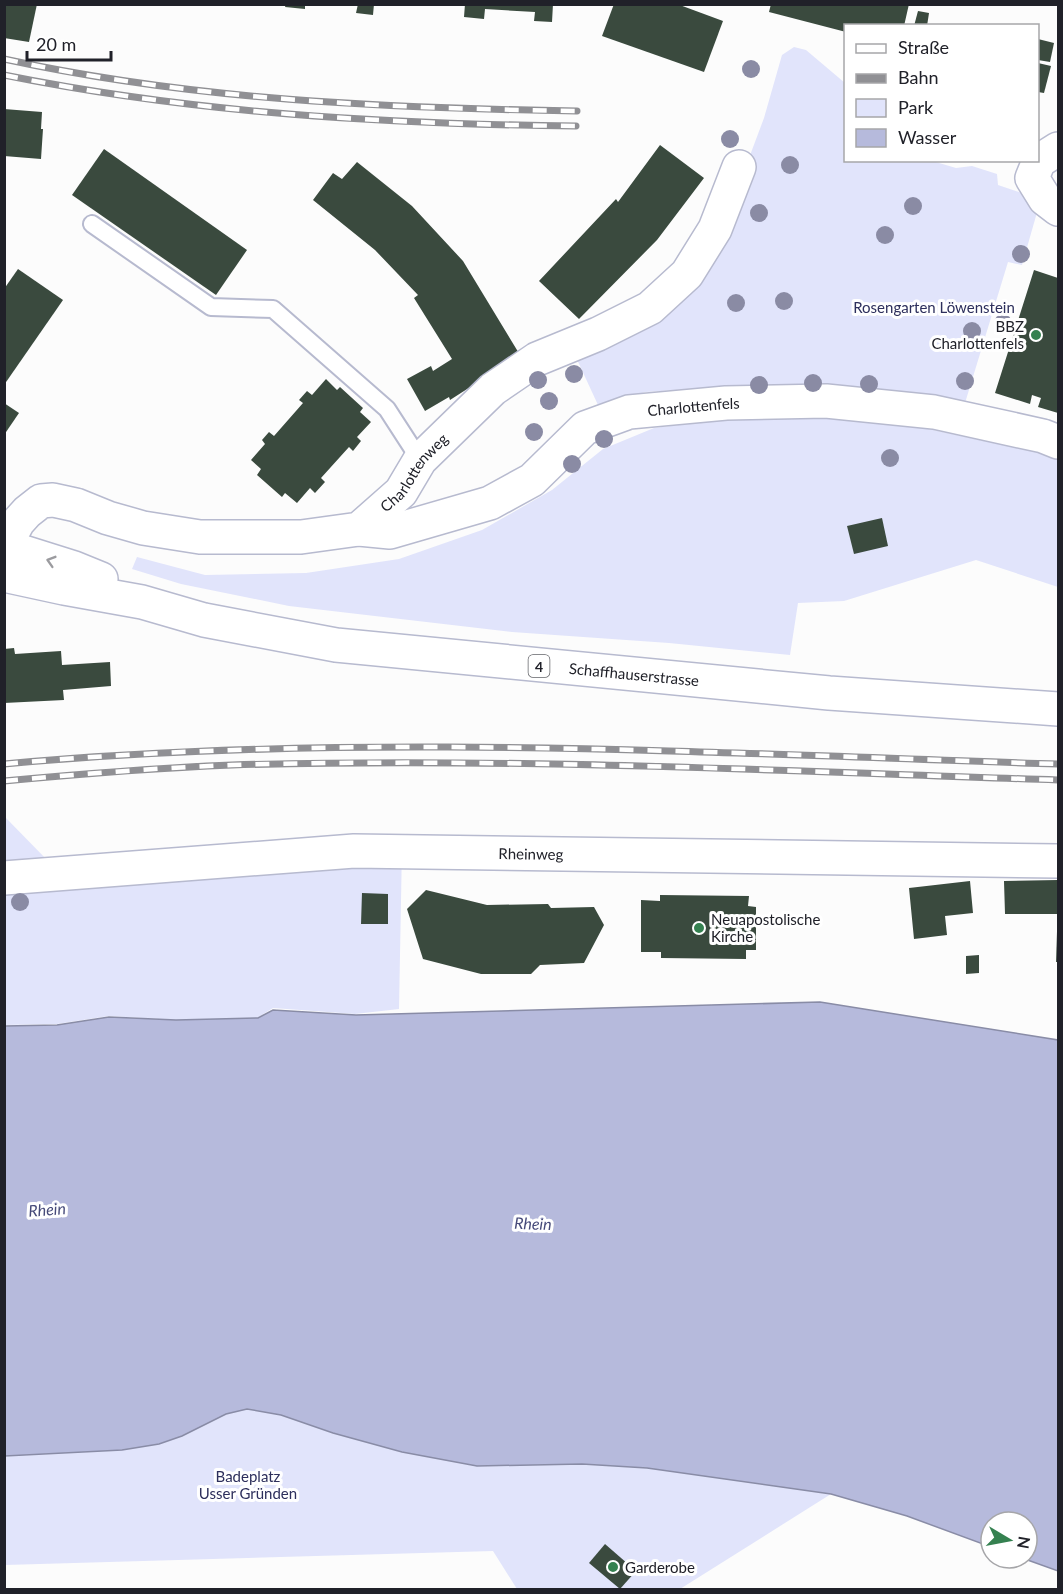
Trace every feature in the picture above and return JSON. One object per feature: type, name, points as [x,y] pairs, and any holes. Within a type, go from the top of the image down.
[{"type":"street","points":[[1039,161],[1059,149]]},
{"type":"street","points":[[1039,162],[1032,178],[1045,199],[1059,209]]},
{"type":"street","name":"Charlottenweg","points":[[359,529],[402,492],[420,460],[493,389],[537,359],[598,334],[650,308],[680,281],[716,229],[739,167]]},
{"type":"street","name":"Charlottenfels","points":[[359,529],[390,532],[490,504],[532,480],[585,428],[629,412],[726,403],[826,401],[934,412],[1043,436],[1059,442]]},
{"type":"street","points":[[5,554],[18,522],[41,501],[53,500],[76,505],[108,518],[143,528],[200,537],[302,537],[359,529]]},
{"type":"street","name":"Schaffhauserstrasse","points":[[5,554],[64,588],[142,602],[204,620],[336,645],[828,693],[1059,709]]},
{"type":"street","name":"Rheinweg","points":[[4,878],[354,851],[1059,861]]},
{"type":"lane","points":[[92,224],[211,307],[273,309],[387,410],[420,460]]},
{"type":"green space","name":"Rosengarten Löwenstein","points":[[794,47],[806,50],[844,82],[844,162],[936,162],[956,168],[972,166],[997,174],[998,185],[1034,197],[1038,209],[1022,265],[1008,262],[965,403],[838,385],[736,386],[646,392],[598,405],[574,353],[713,254],[764,118],[782,55]]},
{"type":"green space","points":[[735,418],[882,419],[1050,455],[1058,459],[1058,587],[976,560],[844,601],[798,603],[790,655],[669,643],[512,632],[289,606],[181,584],[132,569],[137,557],[205,575],[306,573],[399,559],[482,530],[552,490],[603,449],[654,428]]},
{"type":"green space","points":[[5,817],[48,861],[5,866]]},
{"type":"green space","points":[[402,847],[399,1009],[355,1014],[273,1008],[257,1018],[175,1020],[109,1016],[57,1024],[5,1025],[4,870]]},
{"type":"green space","name":"Badeplatz Usser Gründen","points":[[247,1409],[281,1415],[333,1433],[402,1452],[477,1466],[582,1464],[647,1468],[831,1494],[680,1589],[517,1589],[493,1551],[5,1565],[5,1456],[122,1450],[159,1444],[182,1436],[226,1414]]},
{"type":"water","name":"Rhein","points":[[820,1002],[1058,1040],[1058,1571],[1039,1564],[1039,1510],[979,1510],[979,1543],[907,1516],[831,1494],[647,1468],[582,1464],[477,1466],[402,1452],[333,1433],[281,1415],[247,1409],[226,1414],[182,1436],[159,1444],[122,1450],[5,1456],[5,1026],[57,1025],[109,1017],[176,1020],[258,1018],[273,1010],[356,1015]]},
{"type":"building","points":[[4,4],[37,4],[29,42],[4,38]]},
{"type":"building","points":[[286,4],[305,4],[305,9],[285,7]]},
{"type":"building","points":[[358,4],[374,4],[373,15],[356,13]]},
{"type":"building","points":[[465,4],[553,4],[552,22],[534,21],[535,12],[485,9],[484,19],[464,17]]},
{"type":"building","points":[[614,4],[677,4],[723,21],[704,72],[602,36]]},
{"type":"building","points":[[771,4],[909,4],[904,24],[844,24],[844,31],[769,12]]},
{"type":"building","points":[[918,11],[929,13],[927,24],[915,24]]},
{"type":"building","points":[[1039,39],[1054,43],[1050,62],[1039,60]]},
{"type":"building","points":[[1039,63],[1051,66],[1044,93],[1039,92]]},
{"type":"building","points":[[4,109],[42,112],[41,159],[4,156]]},
{"type":"building","points":[[660,145],[704,178],[657,240],[579,319],[539,281],[616,199],[618,202]]},
{"type":"building","points":[[104,149],[247,250],[216,295],[72,195]]},
{"type":"building","points":[[357,162],[412,206],[463,261],[520,355],[450,400],[449,397],[425,411],[407,379],[431,366],[433,371],[452,359],[414,298],[418,295],[375,250],[313,200],[333,173],[342,179]]},
{"type":"building","points":[[18,269],[63,300],[4,385],[4,289]]},
{"type":"building","name":"BBZ Charlottenfels","points":[[1034,270],[1058,278],[1058,413],[1038,407],[1041,398],[1032,395],[1030,404],[995,393]]},
{"type":"building","points":[[326,379],[337,390],[340,387],[363,408],[360,412],[371,422],[357,437],[361,441],[353,451],[349,447],[321,478],[325,482],[315,493],[310,488],[297,503],[285,493],[282,497],[257,475],[261,469],[251,460],[265,444],[262,440],[269,432],[274,436],[303,403],[299,400],[307,391],[312,395]]},
{"type":"building","points":[[4,403],[19,413],[4,435]]},
{"type":"building","points":[[882,518],[888,546],[854,554],[847,526]]},
{"type":"building","points":[[14,648],[15,654],[61,651],[62,665],[110,662],[111,686],[63,690],[64,700],[4,703],[4,649]]},
{"type":"building","points":[[1058,880],[1058,914],[1005,914],[1004,881]]},
{"type":"building","points":[[970,881],[973,913],[945,916],[947,935],[914,939],[909,888]]},
{"type":"building","points":[[426,890],[487,905],[548,904],[551,908],[594,907],[604,925],[584,963],[540,965],[531,974],[481,974],[423,959],[407,909]]},
{"type":"building","points":[[362,893],[388,894],[388,924],[361,924]]},
{"type":"building","name":"Neuapostolische Kirche","points":[[660,895],[749,896],[748,906],[756,907],[756,950],[746,950],[746,959],[661,958],[661,952],[641,952],[641,900],[660,901]]},
{"type":"building","points":[[1057,932],[1058,962],[1056,962]]},
{"type":"building","points":[[979,955],[979,973],[966,974],[966,956]]},
{"type":"building","name":"Garderobe","points":[[605,1544],[636,1571],[620,1589],[589,1563]]},
{"type":"railway","points":[[4,59],[75,73],[218,93],[361,104],[577,111]]},
{"type":"railway","points":[[4,75],[146,99],[289,114],[432,123],[576,126]]},
{"type":"railway","points":[[4,764],[136,754],[399,747],[663,751],[1058,764]]},
{"type":"railway","points":[[4,781],[118,771],[335,763],[645,766],[1058,780]]},
{"type":"place","name":"BBZ Charlottenfels","points":[[1036,335]]},
{"type":"place","name":"Neuapostolische Kirche","points":[[699,928]]},
{"type":"place","name":"Garderobe","points":[[613,1567]]}]
